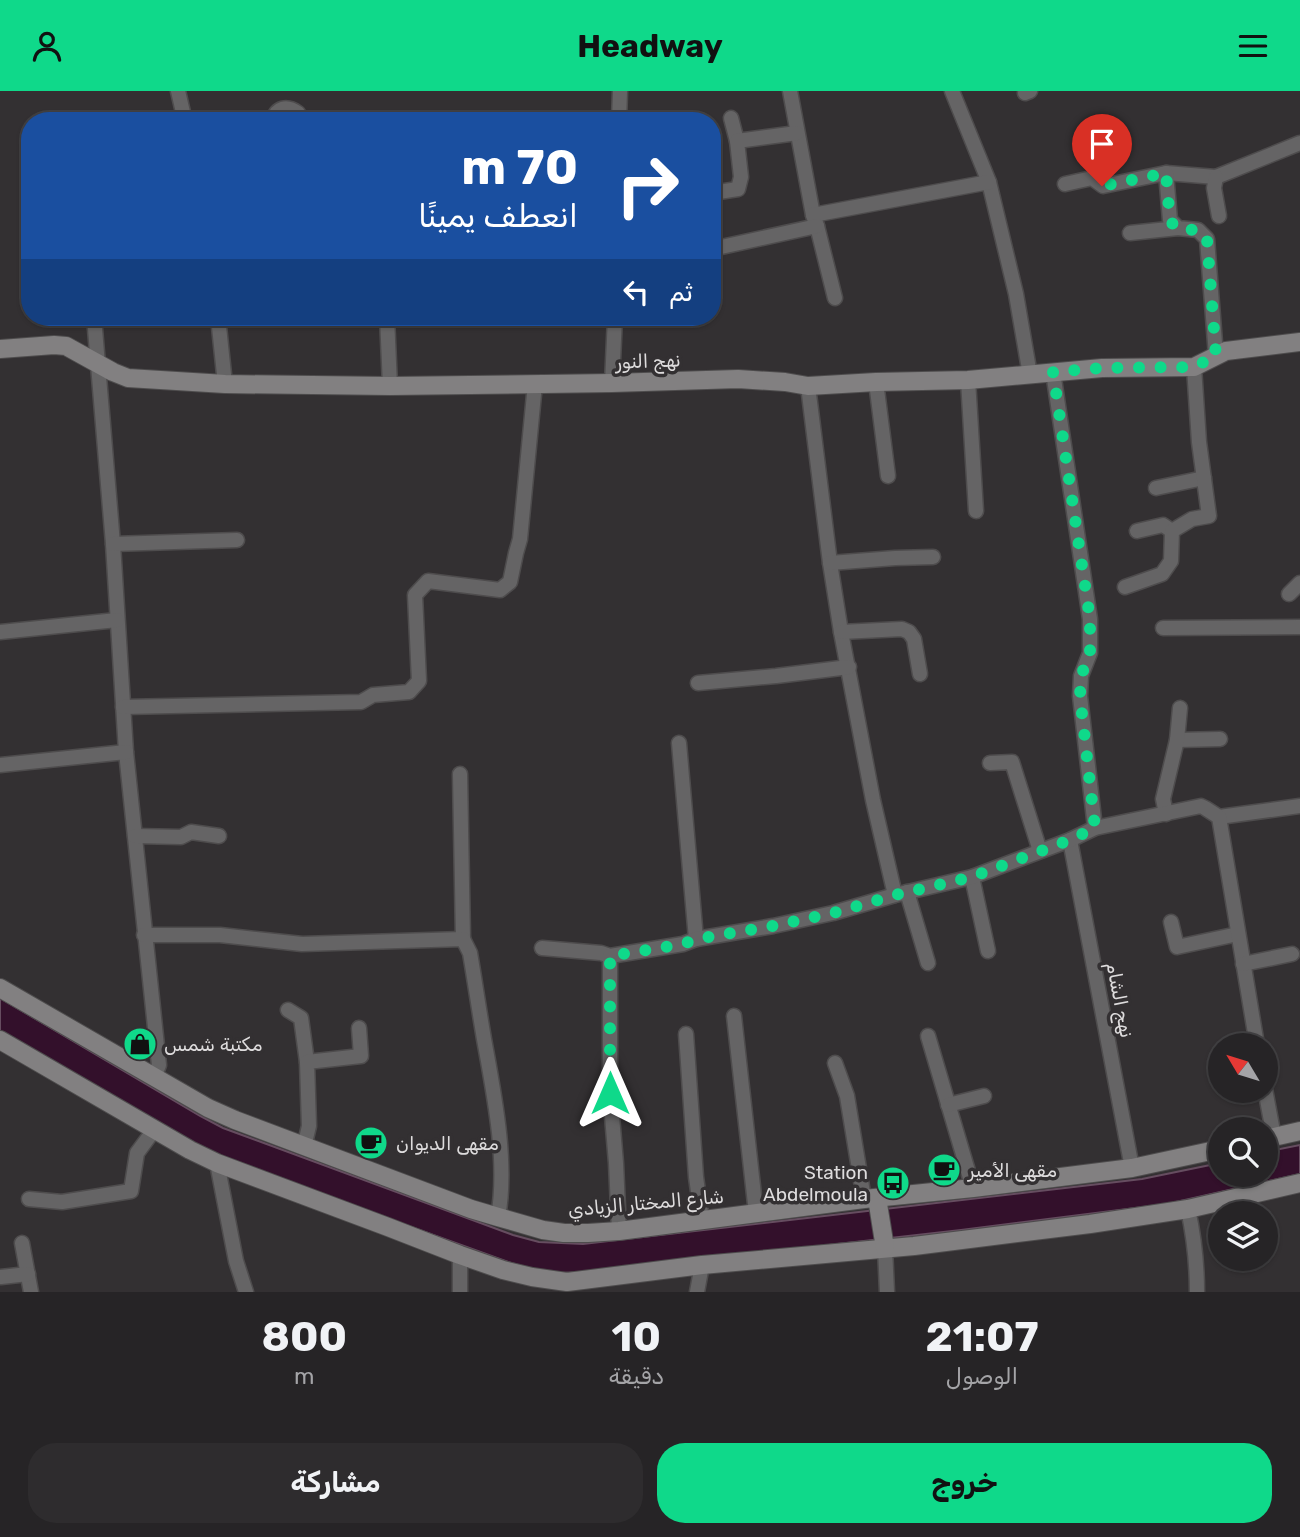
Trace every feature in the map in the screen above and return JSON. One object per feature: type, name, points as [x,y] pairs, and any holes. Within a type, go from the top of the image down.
[{"type":"street","points":[[178,91],[183,112]]},
{"type":"street","points":[[619,112],[620,91]]},
{"type":"street","points":[[790,91],[815,221],[835,298]]},
{"type":"street","points":[[952,91],[989,182],[1016,293],[1030,375]]},
{"type":"street","points":[[277,112],[286,107],[296,112]]},
{"type":"street","points":[[721,192],[738,189],[741,177],[731,118]]},
{"type":"street","points":[[737,141],[797,134]]},
{"type":"street","points":[[1065,184],[1093,178],[1102,186],[1166,173],[1216,177],[1300,143]]},
{"type":"street","points":[[1166,173],[1170,221],[1178,229]]},
{"type":"street","points":[[1216,177],[1214,188],[1219,216]]},
{"type":"street","points":[[721,247],[815,221],[989,182]]},
{"type":"street","points":[[1130,233],[1198,230],[1207,239],[1216,356]]},
{"type":"street","points":[[95,326],[113,544],[126,752],[159,1065],[154,1077]]},
{"type":"street","points":[[219,326],[225,384]]},
{"type":"street","points":[[387,326],[390,386]]},
{"type":"street","points":[[612,383],[615,326]]},
{"type":"street","name":"نهج النور","points":[[0,349],[66,346],[113,372],[128,377],[225,384],[390,386],[738,379],[808,386],[876,381],[968,380],[1102,368],[1194,367],[1226,351],[1300,342]]},
{"type":"street","points":[[1172,531],[1192,519],[1209,516],[1199,442],[1194,367]]},
{"type":"street","points":[[1053,372],[1090,619],[1090,653],[1081,676],[1080,696],[1095,828]]},
{"type":"street","points":[[968,380],[975,511]]},
{"type":"street","points":[[876,381],[888,476]]},
{"type":"street","points":[[123,707],[360,702],[373,695],[409,692],[419,681],[415,595],[428,581],[500,590],[510,582],[520,539],[535,384]]},
{"type":"street","points":[[808,386],[830,563],[873,800],[901,894],[928,963]]},
{"type":"street","points":[[1156,488],[1204,478]]},
{"type":"street","points":[[1136,531],[1163,525],[1172,531]]},
{"type":"street","points":[[1125,587],[1162,574],[1171,561],[1172,531]]},
{"type":"street","points":[[113,544],[237,540]]},
{"type":"street","points":[[830,563],[933,557]]},
{"type":"street","points":[[1289,594],[1300,583]]},
{"type":"street","points":[[0,632],[117,620]]},
{"type":"street","points":[[1163,628],[1300,627]]},
{"type":"street","points":[[841,632],[902,629],[909,632],[914,639],[920,674]]},
{"type":"street","points":[[698,683],[849,667]]},
{"type":"street","points":[[1166,814],[1163,799],[1177,740],[1180,708]]},
{"type":"street","points":[[1177,740],[1220,739]]},
{"type":"street","points":[[679,743],[696,939]]},
{"type":"street","points":[[0,765],[126,752]]},
{"type":"street","points":[[990,763],[1012,762],[1040,851]]},
{"type":"street","points":[[460,774],[463,939],[470,953],[497,1122],[502,1197],[498,1217]]},
{"type":"street","points":[[542,948],[610,956],[683,944],[696,939],[833,913],[972,877],[1095,828],[1201,806],[1219,817],[1300,806]]},
{"type":"street","points":[[1219,817],[1255,1033]]},
{"type":"street","points":[[135,836],[181,837],[191,832],[219,836]]},
{"type":"street","name":"نهج الشام","points":[[1070,840],[1132,1168]]},
{"type":"street","points":[[972,877],[988,951]]},
{"type":"street","points":[[1171,922],[1177,947],[1238,934]]},
{"type":"street","points":[[144,935],[220,935],[302,944],[463,939]]},
{"type":"street","points":[[1243,964],[1292,954]]},
{"type":"street","points":[[610,956],[610,1093],[619,1231]]},
{"type":"street","name":"شارع المختار الزيادي","points":[[0,988],[226,1116],[471,1209],[543,1230],[564,1233],[619,1231],[871,1198],[974,1188],[1132,1168],[1208,1152]]},
{"type":"street","points":[[288,1010],[301,1018],[307,1062],[309,1126],[304,1147]]},
{"type":"street","points":[[734,1016],[755,1213]]},
{"type":"street","points":[[307,1062],[362,1056],[359,1028]]},
{"type":"street","points":[[686,1034],[696,1177],[702,1220]]},
{"type":"street","points":[[928,1036],[974,1188]]},
{"type":"street","points":[[0,1040],[217,1163],[460,1255],[523,1275],[567,1282],[1090,1224],[1188,1209],[1300,1183]]},
{"type":"street","points":[[835,1063],[847,1096],[885,1248],[887,1292]]},
{"type":"street","points":[[948,1105],[984,1095]]},
{"type":"street","points":[[29,1199],[62,1202],[131,1191],[137,1153],[155,1130]]},
{"type":"street","points":[[1278,1136],[1300,1131]]},
{"type":"street","points":[[217,1163],[236,1261],[246,1292]]},
{"type":"street","points":[[1188,1209],[1195,1241],[1197,1292]]},
{"type":"street","points":[[22,1244],[31,1292]]},
{"type":"street","points":[[460,1255],[460,1292]]},
{"type":"street","points":[[697,1292],[702,1265]]},
{"type":"street","points":[[1,1277],[27,1274]]},
{"type":"shaded area","points":[[0,998],[223,1128],[513,1235],[539,1242],[583,1244],[1142,1179],[1208,1165],[1208,1187],[1242,1187],[1167,1204],[961,1230],[561,1273],[511,1263],[232,1162],[193,1144],[0,1031]]},
{"type":"shaded area","points":[[1300,1145],[1300,1174],[1278,1179],[1278,1149]]},
{"type":"place","name":"مكتبة شمس","points":[[140,1044]]},
{"type":"place","name":"مقهى الديوان","points":[[371,1143]]},
{"type":"place","name":"مقهى الأمير","points":[[944,1170]]},
{"type":"place","name":"Station Abdelmoula","points":[[893,1183]]},
{"type":"route","points":[[610,1093],[610,956],[833,913],[972,877],[1095,828],[1080,696],[1081,676],[1090,653],[1090,619],[1053,372],[1102,368],[1194,367],[1216,356],[1207,239],[1198,230],[1178,229],[1170,221],[1166,173],[1102,186]]}]
